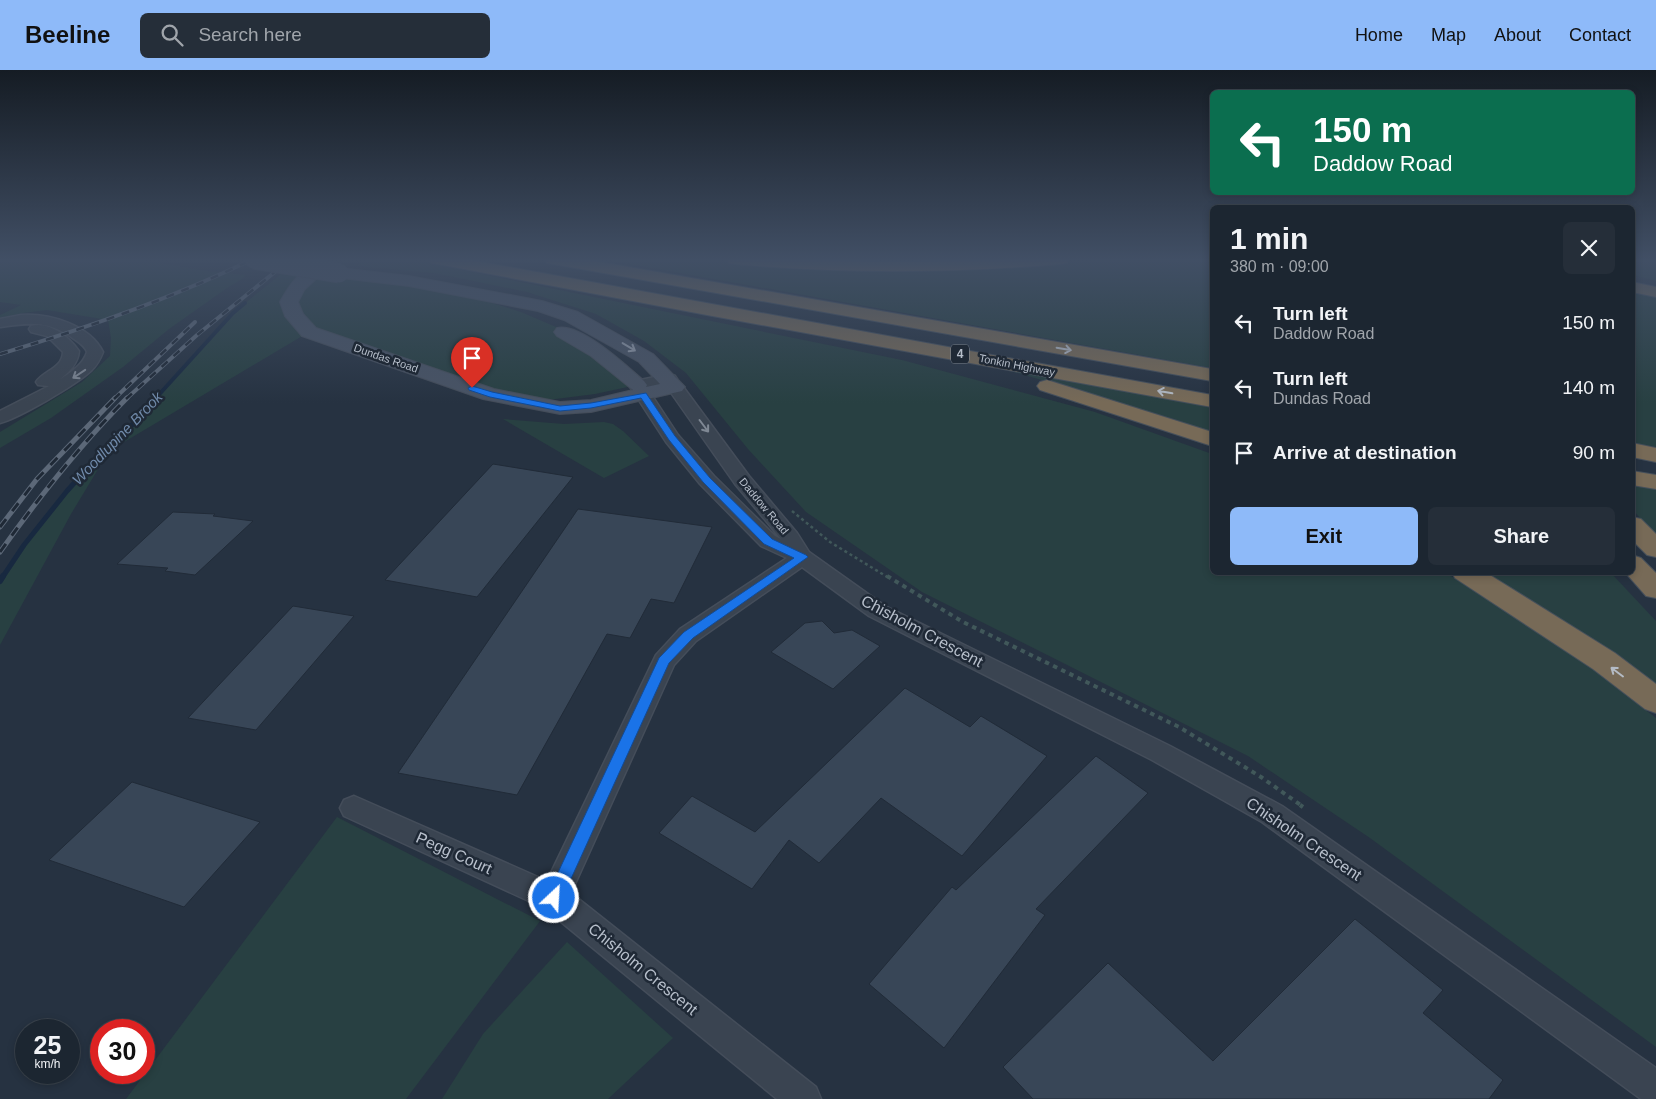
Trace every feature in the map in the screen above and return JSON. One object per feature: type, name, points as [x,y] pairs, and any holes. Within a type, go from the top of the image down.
[{"type":"highway","name":"Tonkin Highway","points":[[691,307],[1210,401]]},
{"type":"highway","name":"Tonkin Highway","points":[[826,307],[1210,375]]},
{"type":"highway","points":[[707,310],[977,367],[1101,402],[1210,438]]},
{"type":"highway","points":[[1101,402],[1210,444]]},
{"type":"highway","points":[[1635,451],[1656,455]]},
{"type":"highway","points":[[1635,478],[1656,482]]},
{"type":"highway","points":[[1635,528],[1656,549]]},
{"type":"highway","points":[[1635,563],[1656,566]]},
{"type":"highway","points":[[1635,566],[1656,590]]},
{"type":"highway","points":[[1470,575],[1604,661],[1656,701]]},
{"type":"main road","name":"Dundas Road","points":[[291,307],[294,316],[309,332],[490,395],[560,408],[591,406],[640,390],[672,383]]},
{"type":"main road","name":"Daddow Road","points":[[504,307],[556,326],[598,352],[640,390]]},
{"type":"main road","name":"Daddow Road","points":[[545,307],[571,316],[646,358],[672,383]]},
{"type":"street","points":[[0,323],[33,319],[57,321],[87,342],[94,348],[95,353],[92,364],[86,370],[64,384],[0,418]]},
{"type":"street","points":[[0,330],[19,328],[43,330],[52,333],[71,351],[67,364],[42,384],[19,407]]},
{"type":"street","name":"Daddow Road","points":[[672,383],[742,480],[790,537],[802,557]]},
{"type":"street","name":"Daddow Road","points":[[640,390],[672,438],[707,480],[768,541],[802,557]]},
{"type":"street","points":[[554,898],[664,661],[688,635],[802,557]]},
{"type":"street","name":"Chisholm Crescent","points":[[802,557],[877,611],[1161,753],[1272,814],[1656,1088]]},
{"type":"street","name":"Pegg Court","points":[[354,808],[554,898]]},
{"type":"street","name":"Chisholm Crescent","points":[[554,898],[804,1099]]},
{"type":"green space","points":[[17,307],[200,307],[169,329],[123,367],[51,418],[0,448],[0,432],[82,382],[110,356],[111,338],[108,320],[47,310],[0,318],[0,315]]},
{"type":"green space","points":[[240,307],[505,307],[556,327],[598,352],[637,385],[595,394],[532,402],[309,332],[109,451],[71,514],[0,645],[0,581],[24,545],[67,491],[104,450],[132,425]]},
{"type":"green space","points":[[574,307],[643,307],[902,360],[1095,412],[1210,453],[1210,575],[1449,575],[1567,649],[1656,718],[1656,1047],[1370,838],[1248,756],[922,592],[806,512],[748,449],[686,373],[644,341],[596,314]]},
{"type":"green space","points":[[871,307],[1210,307],[1210,368]]},
{"type":"green space","points":[[1635,307],[1656,307],[1656,447],[1635,443]]},
{"type":"green space","points":[[980,362],[1210,408],[1210,432],[1174,419]]},
{"type":"green space","points":[[503,419],[564,424],[604,422],[613,424],[649,456],[604,478]]},
{"type":"green space","points":[[1635,484],[1656,489],[1656,536],[1635,512]]},
{"type":"green space","points":[[1487,575],[1613,575],[1656,621],[1656,687],[1593,641]]},
{"type":"green space","points":[[337,817],[540,921],[406,1099],[126,1099],[137,1084],[155,1084],[155,1060]]},
{"type":"green space","points":[[567,942],[673,1038],[608,1099],[442,1099],[483,1034]]},
{"type":"building","points":[[493,464],[573,477],[477,597],[385,580]]},
{"type":"building","points":[[578,509],[712,527],[674,603],[651,599],[630,638],[607,634],[517,795],[398,773]]},
{"type":"building","points":[[173,512],[215,514],[213,516],[253,521],[195,575],[165,571],[168,568],[117,564]]},
{"type":"building","points":[[293,606],[354,616],[256,730],[188,718]]},
{"type":"building","points":[[822,621],[834,633],[852,630],[880,646],[833,689],[771,652],[805,623]]},
{"type":"building","points":[[905,688],[970,727],[981,716],[1047,756],[962,856],[881,798],[819,863],[789,840],[752,889],[659,833],[692,796],[755,832]]},
{"type":"building","points":[[1096,756],[1148,793],[1036,909],[1045,915],[944,1048],[869,984],[952,887],[956,890]]},
{"type":"building","points":[[132,782],[260,822],[184,907],[49,860]]},
{"type":"building","points":[[1355,919],[1443,990],[1423,1013],[1503,1080],[1489,1099],[1033,1099],[1003,1067],[1108,963],[1213,1061]]},
{"type":"waterway","name":"Woodlupine Brook","points":[[155,399],[240,307]]},
{"type":"waterway","name":"Woodlupine Brook","points":[[2,578],[24,545],[67,491],[104,450],[132,425],[156,398]]},
{"type":"waterway","name":"Woodlupine Brook","points":[[0,581],[3,576]]},
{"type":"railway","points":[[0,354],[65,334],[141,307]]},
{"type":"railway","points":[[126,399],[197,335],[232,307]]},
{"type":"railway","points":[[114,399],[195,322]]},
{"type":"railway","points":[[0,527],[37,479],[114,399]]},
{"type":"railway","points":[[0,552],[60,472],[126,399]]},
{"type":"route","points":[[472,388],[490,395],[560,408],[591,406],[643,394],[672,438],[707,480],[768,541],[802,557],[688,635],[664,661],[554,898]]}]
